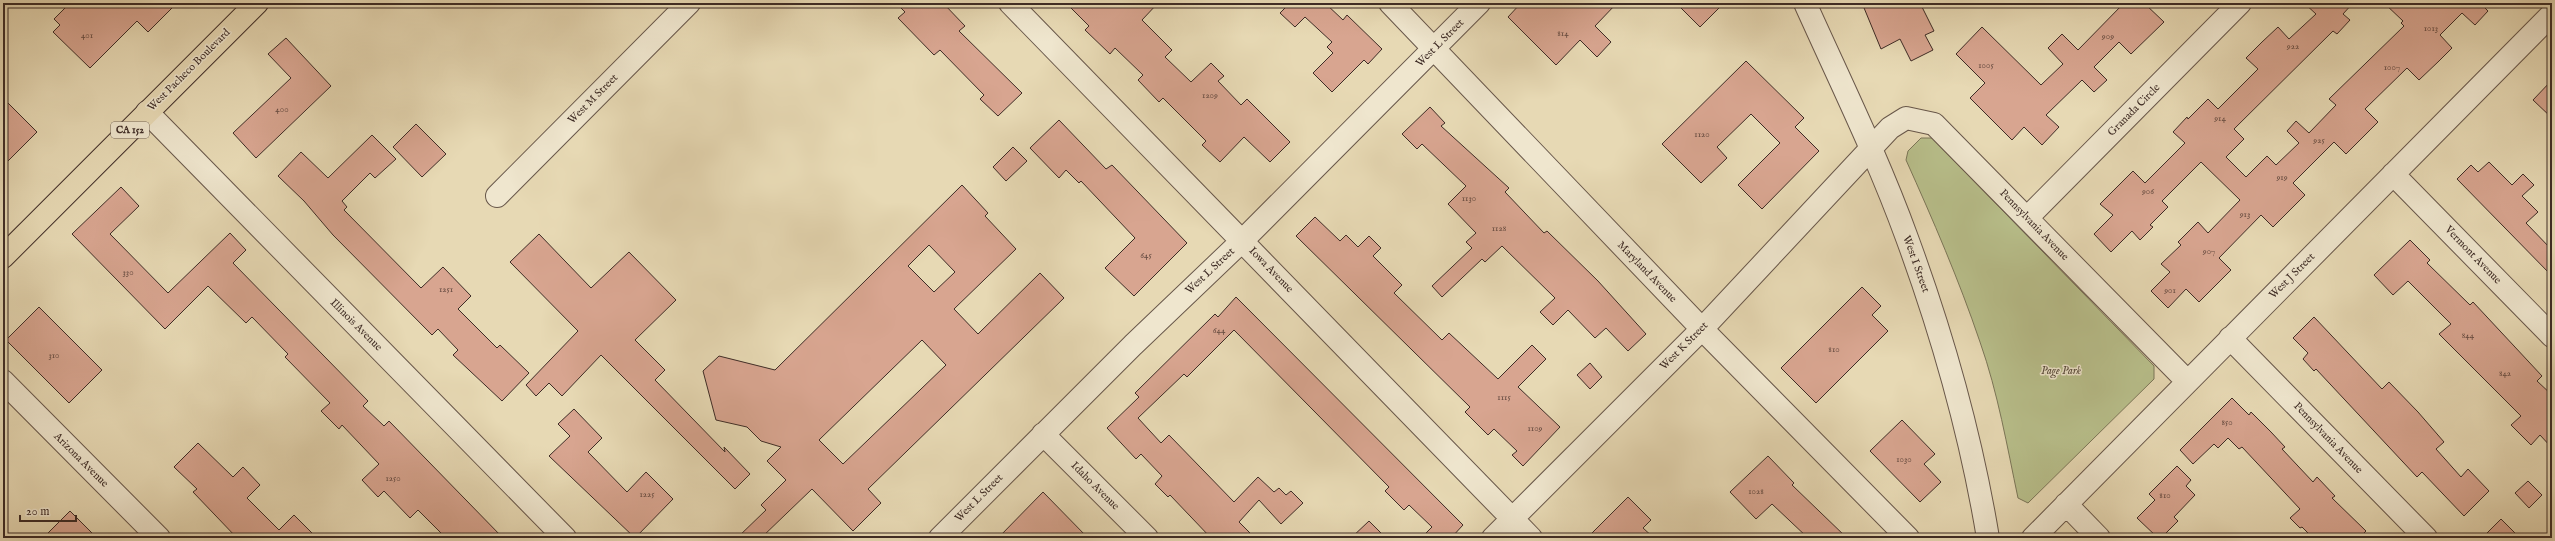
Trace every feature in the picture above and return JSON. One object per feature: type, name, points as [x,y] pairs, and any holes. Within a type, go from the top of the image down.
[{"type":"highway","name":"West Pacheco Boulevard","points":[[3,257],[252,5]]},
{"type":"street","name":"West M Street","points":[[497,196],[689,3]]},
{"type":"street","name":"Iowa Avenue","points":[[1010,3],[1243,240],[1530,538]]},
{"type":"street","name":"Maryland Avenue","points":[[1390,3],[1702,329],[1908,538]]},
{"type":"street","name":"West L Street","points":[[940,538],[1044,434],[1243,240],[1479,3]]},
{"type":"street","name":"West I Street","points":[[1805,3],[1907,236],[1951,370],[1977,475],[1988,538]]},
{"type":"street","name":"Granada Circle","points":[[2027,218],[2240,3]]},
{"type":"street","name":"West J Street","points":[[2033,538],[2552,14]]},
{"type":"street","name":"Illinois Avenue","points":[[147,112],[565,538]]},
{"type":"street","name":"Pennsylvania Avenue","points":[[1870,150],[1890,128],[1906,118],[1934,124],[2187,381]]},
{"type":"street","name":"West K Street","points":[[1493,538],[1702,329],[1870,150]]},
{"type":"street","name":"Vermont Avenue","points":[[2393,174],[2552,336]]},
{"type":"street","name":"Pennsylvania Avenue","points":[[2230,338],[2426,538]]},
{"type":"street","name":"Arizona Avenue","points":[[3,381],[159,538]]},
{"type":"street","name":"Idaho Avenue","points":[[1044,434],[1147,538]]},
{"type":"street","points":[[2066,504],[2099,538]]},
{"type":"green space","name":"Page Park","points":[[1921,138],[1932,138],[2154,366],[2154,379],[2028,503],[2018,498],[1997,400],[1972,319],[1945,250],[1906,160],[1908,151]]},
{"type":"building","points":[[70,3],[177,3],[148,32],[137,21],[90,68],[53,32],[60,25],[54,19]]},
{"type":"building","points":[[896,3],[943,3],[965,26],[959,31],[1022,93],[998,116],[980,99],[984,95],[940,50],[934,55],[898,18],[905,12]]},
{"type":"building","points":[[1066,3],[1158,3],[1142,20],[1172,50],[1165,57],[1191,82],[1211,63],[1224,76],[1218,81],[1241,105],[1247,99],[1290,142],[1270,162],[1244,137],[1220,162],[1202,145],[1206,141],[1163,98],[1159,102],[1138,80],[1143,75],[1115,48],[1110,54],[1085,30],[1089,26]]},
{"type":"building","points":[[1290,3],[1325,3],[1343,20],[1347,15],[1382,49],[1368,64],[1364,60],[1332,92],[1313,73],[1333,53],[1327,47],[1332,42],[1305,17],[1295,27],[1280,13]]},
{"type":"building","points":[[1521,3],[1617,3],[1595,26],[1611,42],[1597,57],[1580,40],[1556,65],[1508,17]]},
{"type":"building","points":[[1676,3],[1724,3],[1700,27]]},
{"type":"building","points":[[1862,3],[1920,3],[1934,31],[1925,35],[1933,50],[1911,61],[1900,39],[1881,49]]},
{"type":"building","points":[[2124,3],[2144,3],[2164,22],[2131,54],[2119,42],[2094,67],[2107,80],[2094,92],[2082,80],[2046,115],[2059,127],[2042,145],[2024,127],[2012,140],[1970,98],[1985,83],[1956,54],[1982,27],[2041,85],[2063,64],[2048,48],[2062,34],[2078,50]]},
{"type":"building","points":[[2304,3],[2353,3],[2343,14],[2350,20],[2337,34],[2333,31],[2234,129],[2244,139],[2226,157],[2246,177],[2267,156],[2276,165],[2299,143],[2287,131],[2296,121],[2309,133],[2336,105],[2329,99],[2404,26],[2401,23],[2403,21],[2384,3],[2480,3],[2488,11],[2475,25],[2462,13],[2440,35],[2452,48],[2439,61],[2419,80],[2407,68],[2365,109],[2378,122],[2346,154],[2334,142],[2293,183],[2305,195],[2273,227],[2261,215],[2219,258],[2231,270],[2199,302],[2186,289],[2168,308],[2151,291],[2170,272],[2161,264],[2181,245],[2178,242],[2198,222],[2208,233],[2240,200],[2201,162],[2162,201],[2168,207],[2150,225],[2153,227],[2140,240],[2132,231],[2111,252],[2094,234],[2113,215],[2100,204],[2133,171],[2145,183],[2185,143],[2173,132],[2187,117],[2188,119],[2208,99],[2218,109],[2258,69],[2246,58],[2262,42],[2278,27],[2289,39],[2316,14]]},
{"type":"building","points":[[286,38],[331,86],[256,158],[233,133],[291,78],[268,54]]},
{"type":"building","points":[[1746,61],[1804,118],[1795,127],[1819,151],[1762,209],[1738,185],[1780,143],[1751,114],[1717,147],[1727,158],[1701,183],[1662,144]]},
{"type":"building","points":[[2552,80],[2552,118],[2533,100]]},
{"type":"building","points":[[3,98],[37,132],[3,166]]},
{"type":"building","points":[[1430,107],[1445,123],[1441,126],[1509,188],[1505,192],[1544,233],[1547,231],[1598,281],[1646,334],[1628,351],[1606,328],[1595,338],[1568,310],[1553,325],[1540,312],[1555,298],[1502,246],[1485,262],[1482,259],[1442,297],[1432,286],[1472,248],[1466,242],[1476,233],[1448,204],[1466,186],[1422,144],[1417,149],[1402,134]]},
{"type":"building","points":[[1059,120],[1106,169],[1112,165],[1187,243],[1134,296],[1105,268],[1135,238],[1081,181],[1079,183],[1066,170],[1059,178],[1030,148]]},
{"type":"building","points":[[416,124],[446,154],[422,177],[393,147]]},
{"type":"building","points":[[372,135],[396,159],[375,178],[370,173],[342,201],[347,207],[344,210],[421,288],[443,267],[471,296],[458,309],[497,348],[500,345],[529,373],[502,401],[453,355],[458,350],[438,329],[432,335],[333,235],[304,201],[278,176],[301,152],[328,178]]},
{"type":"building","points":[[1013,147],[1027,161],[1006,181],[993,167]]},
{"type":"building","points":[[2489,162],[2512,185],[2523,174],[2534,185],[2522,196],[2538,212],[2526,223],[2552,250],[2552,276],[2457,179],[2471,165],[2478,172]]},
{"type":"building","points":[[962,185],[988,213],[985,216],[1016,249],[954,309],[978,334],[1040,273],[1064,298],[868,489],[881,503],[853,531],[812,489],[761,538],[737,538],[766,510],[761,505],[786,480],[767,461],[781,447],[761,441],[747,427],[716,420],[703,371],[719,356],[775,370]],"holes":[[[929,245],[955,272],[934,292],[908,266]],[[922,340],[946,365],[843,464],[819,440]]]},
{"type":"building","points":[[121,187],[139,206],[110,234],[168,293],[230,233],[246,250],[233,263],[368,401],[363,406],[384,426],[389,421],[503,538],[446,538],[418,510],[410,518],[384,491],[378,497],[362,480],[379,464],[342,425],[339,429],[321,411],[330,403],[285,357],[288,354],[252,317],[246,323],[208,286],[165,329],[72,234]]},
{"type":"building","points":[[1315,217],[1340,241],[1346,235],[1358,247],[1369,236],[1381,248],[1373,256],[1402,285],[1394,293],[1442,340],[1449,333],[1498,379],[1532,345],[1546,359],[1518,387],[1560,427],[1523,466],[1512,455],[1517,451],[1494,429],[1488,435],[1465,412],[1470,407],[1296,236]]},
{"type":"building","points":[[539,234],[591,288],[629,252],[676,300],[635,340],[665,370],[655,380],[725,452],[724,447],[750,474],[735,489],[601,355],[562,396],[549,383],[536,396],[526,385],[578,331],[510,262]]},
{"type":"building","points":[[2410,240],[2430,260],[2427,263],[2470,305],[2473,302],[2542,376],[2537,381],[2552,395],[2552,448],[2540,435],[2531,445],[2511,425],[2521,416],[2439,334],[2451,324],[2408,281],[2393,295],[2374,275]]},
{"type":"building","points":[[1862,287],[1881,306],[1872,315],[1888,331],[1816,403],[1781,368]]},
{"type":"building","points":[[1236,297],[1463,525],[1451,538],[1421,538],[1432,527],[1409,505],[1404,510],[1385,491],[1389,487],[1234,330],[1187,377],[1184,374],[1138,418],[1161,443],[1169,435],[1234,502],[1258,477],[1274,492],[1279,488],[1286,495],[1291,491],[1303,503],[1281,524],[1259,500],[1239,522],[1255,538],[1211,538],[1170,495],[1168,497],[1155,484],[1162,476],[1141,454],[1136,459],[1107,428],[1139,397],[1135,393],[1215,314],[1218,317]]},
{"type":"building","points":[[39,307],[102,370],[69,403],[6,340]]},
{"type":"building","points":[[2314,317],[2382,389],[2389,382],[2418,412],[2444,442],[2436,449],[2461,477],[2468,469],[2489,491],[2464,516],[2422,472],[2417,477],[2316,369],[2314,371],[2303,359],[2308,353],[2293,338]]},
{"type":"building","points":[[1590,363],[1602,377],[1590,389],[1577,375]]},
{"type":"building","points":[[2232,398],[2249,415],[2251,412],[2271,432],[2285,447],[2282,449],[2313,482],[2317,477],[2335,496],[2332,498],[2366,531],[2359,538],[2313,538],[2290,518],[2300,509],[2242,447],[2239,449],[2228,438],[2218,448],[2214,444],[2193,464],[2180,450]]},
{"type":"building","points":[[574,409],[602,438],[588,452],[627,492],[646,472],[673,499],[635,538],[549,456],[570,436],[558,424]]},
{"type":"building","points":[[1902,420],[1935,454],[1924,464],[1941,482],[1920,502],[1870,451]]},
{"type":"building","points":[[198,443],[233,477],[243,467],[260,485],[247,498],[279,530],[294,515],[317,538],[237,538],[193,492],[197,489],[174,467]]},
{"type":"building","points":[[1768,456],[1794,483],[1792,485],[1847,538],[1808,538],[1772,504],[1756,519],[1730,492]]},
{"type":"building","points":[[2177,466],[2191,480],[2186,486],[2195,495],[2174,517],[2178,521],[2161,538],[2158,538],[2137,518],[2155,500],[2149,494]]},
{"type":"building","points":[[2528,481],[2542,495],[2529,508],[2515,493]]},
{"type":"building","points":[[1043,492],[1088,538],[998,538]]},
{"type":"building","points":[[1628,497],[1651,520],[1643,528],[1654,538],[1587,538]]},
{"type":"building","points":[[70,511],[97,538],[43,538]]},
{"type":"building","points":[[2501,519],[2520,538],[2482,538]]},
{"type":"building","points":[[1369,521],[1386,538],[1351,538]]}]
